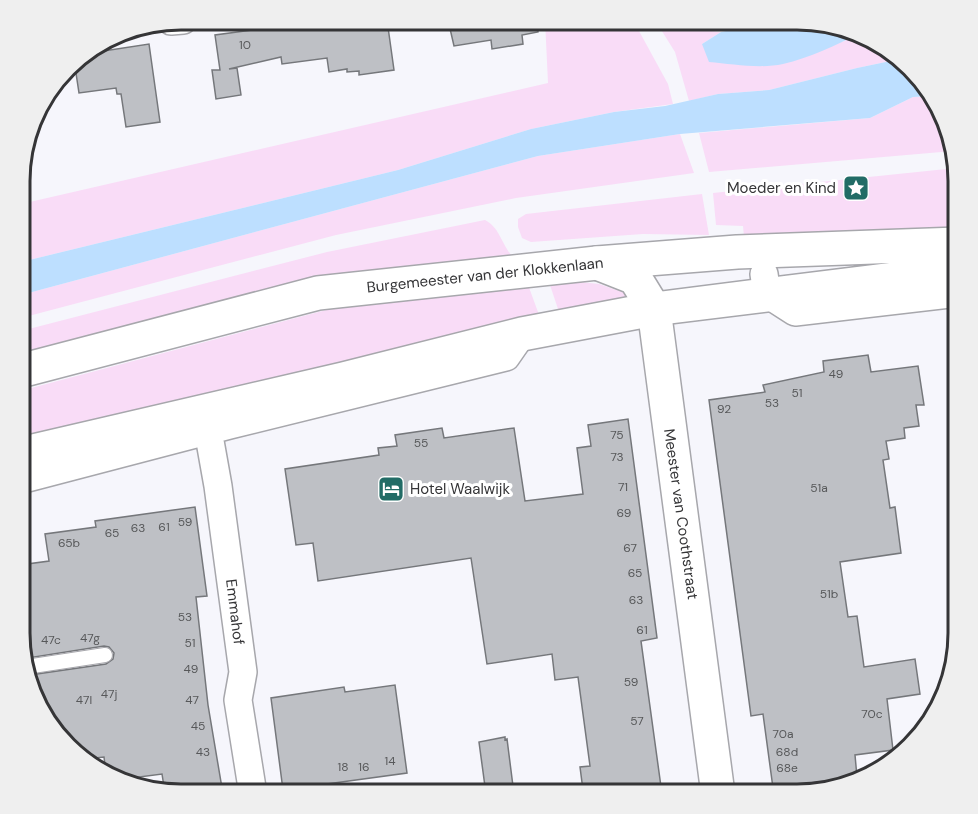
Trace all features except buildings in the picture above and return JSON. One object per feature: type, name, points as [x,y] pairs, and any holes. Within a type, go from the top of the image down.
[{"type":"main road","name":"Burgemeester van der Klokkenlaan","points":[[30,368],[318,293],[597,263],[737,252],[948,246]]},
{"type":"main road","name":"Burgemeester van der Klokkenlaan","points":[[30,452],[343,379],[522,334],[654,309],[766,284],[914,258],[948,249]]},
{"type":"main road","name":"Meester van Coothstraat","points":[[597,263],[635,278],[654,309],[717,784]]},
{"type":"main road","name":"Burgemeester van der Klokkenlaan","points":[[766,284],[948,272]]},
{"type":"street","points":[[766,284],[795,312],[948,294]]},
{"type":"street","points":[[30,477],[208,430],[506,357],[522,334]]},
{"type":"street","name":"Emmahof","points":[[208,430],[218,486],[243,672],[238,700],[251,784]]},
{"type":"lane","points":[[34,666],[105,655]]},
{"type":"shaded area","points":[[545,30],[638,30],[668,84],[673,104],[614,112],[531,129],[398,170],[30,260],[30,202],[548,83]]},
{"type":"shaded area","points":[[661,30],[721,32],[702,44],[842,42],[848,39],[873,50],[889,61],[769,90],[718,94],[689,101],[675,52]]},
{"type":"shaded area","points":[[913,97],[923,97],[940,132],[945,152],[709,172],[699,133],[870,118]]},
{"type":"shaded area","points":[[680,134],[694,173],[516,198],[336,235],[30,316],[30,293],[538,156]]},
{"type":"shaded area","points":[[948,169],[948,239],[745,247],[743,226],[716,225],[713,193]]},
{"type":"shaded area","points":[[702,194],[709,235],[643,234],[531,242],[522,238],[518,227],[518,219],[526,214]]},
{"type":"shaded area","points":[[485,220],[497,231],[512,256],[30,365],[30,329],[327,252]]},
{"type":"shaded area","points":[[551,279],[599,284],[628,294],[630,305],[561,318],[549,282]]},
{"type":"shaded area","points":[[527,282],[542,323],[30,447],[30,388],[349,304]]},
{"type":"water","points":[[807,30],[848,39],[823,51],[783,64],[756,66],[709,62],[702,44],[721,32]]},
{"type":"water","points":[[889,61],[911,81],[923,96],[913,97],[870,118],[680,134],[538,156],[30,293],[30,260],[398,170],[531,129],[614,112],[665,106],[718,94],[769,90]]},
{"type":"place","name":"Moeder en Kind","points":[[856,188]]},
{"type":"place","name":"Hotel Waalwijk","points":[[391,489]]}]
